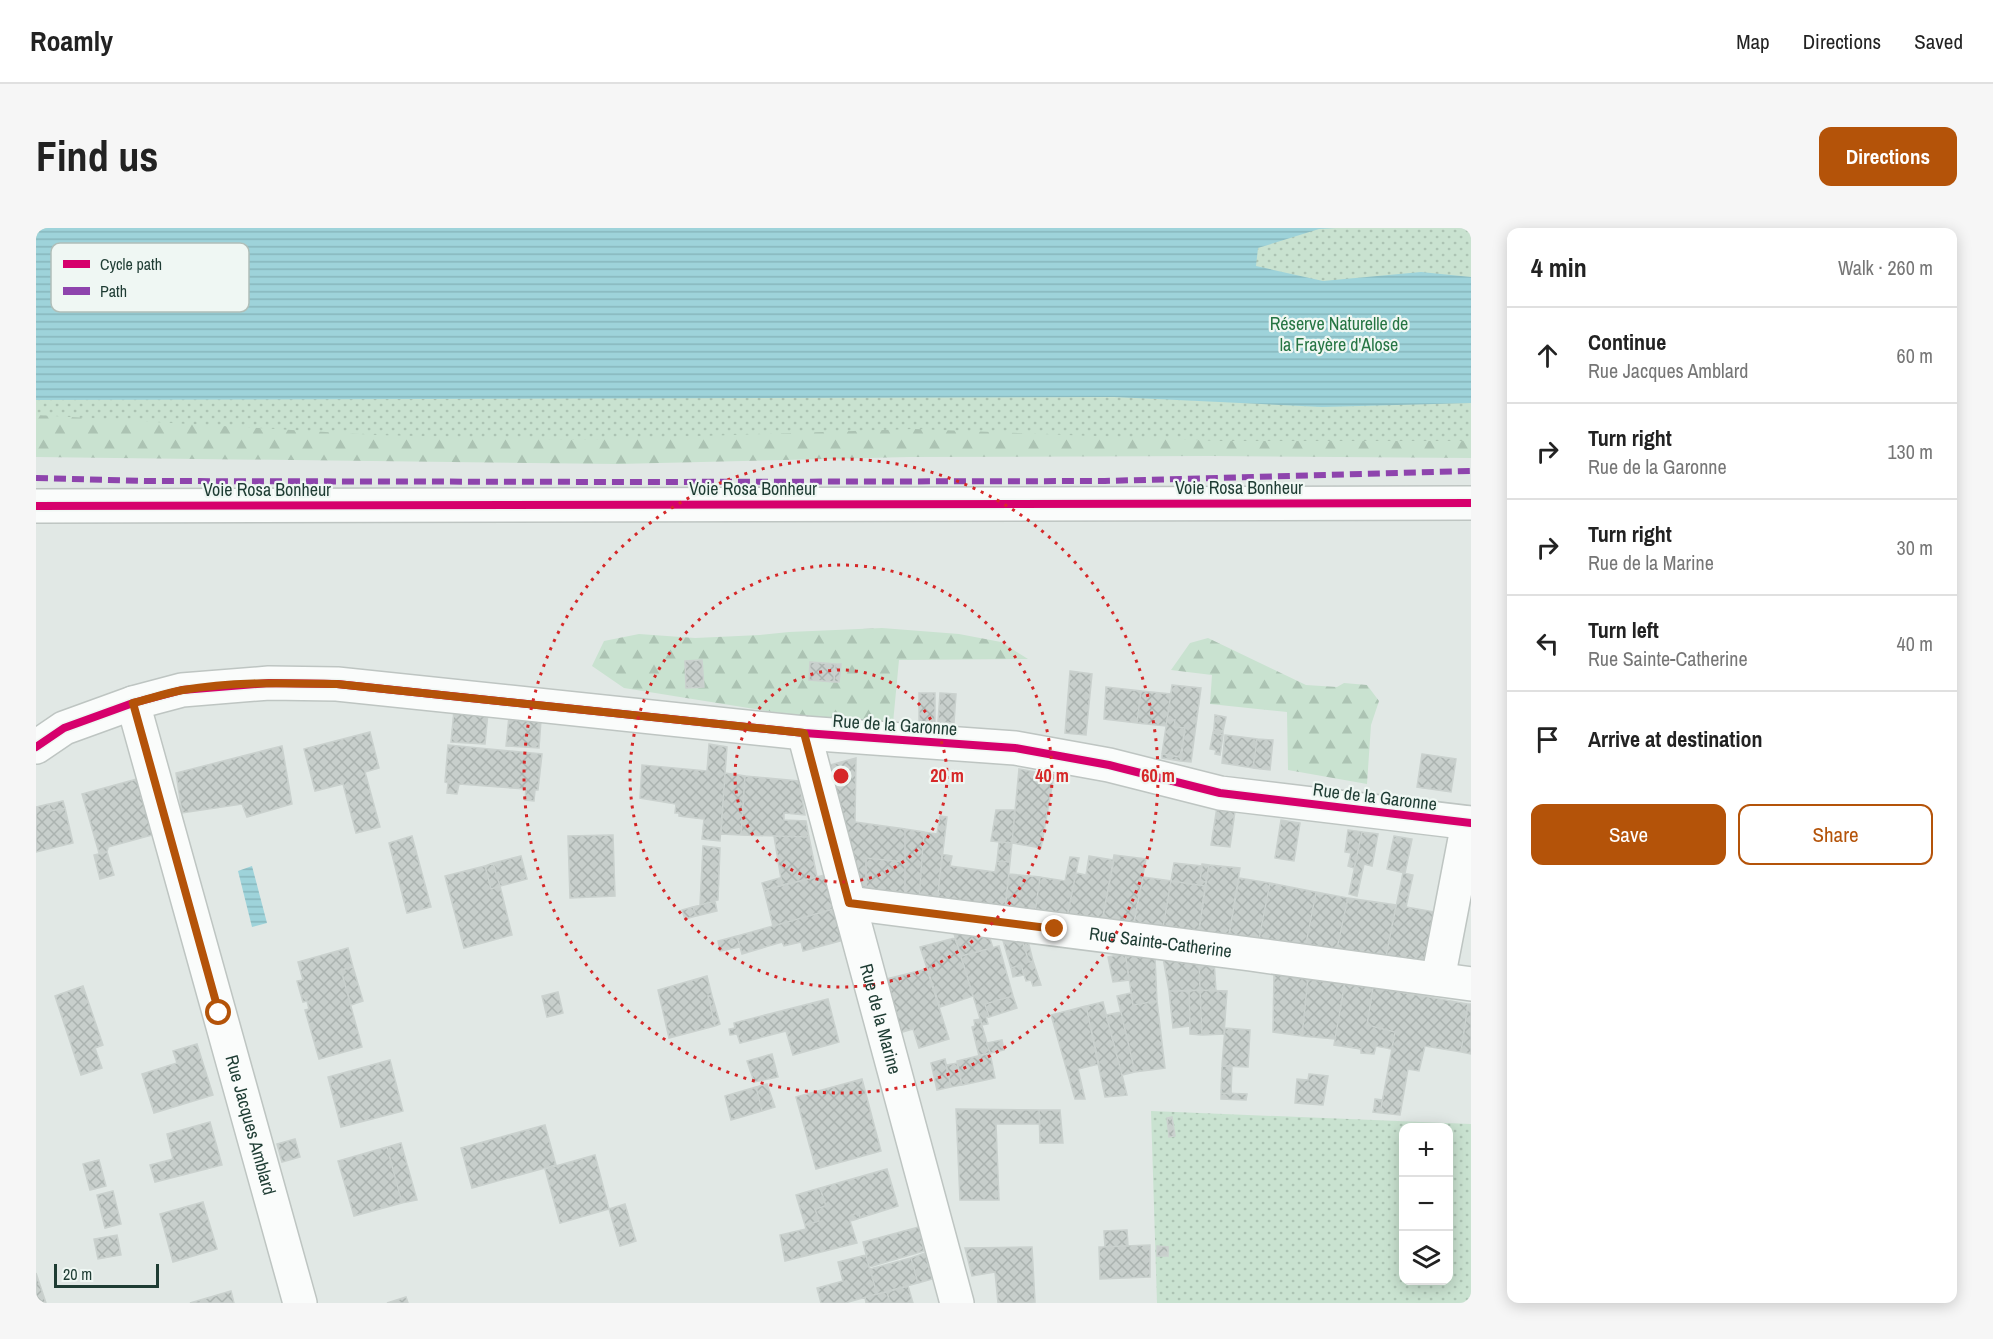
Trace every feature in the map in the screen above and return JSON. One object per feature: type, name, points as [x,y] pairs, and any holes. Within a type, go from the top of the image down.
[{"type":"street","name":"Voie Rosa Bonheur","points":[[36,506],[1471,503]]},
{"type":"street","name":"Rue de la Garonne","points":[[36,747],[64,728],[133,703],[182,690],[269,683],[337,684],[804,733],[1015,748],[1109,765],[1220,793],[1470,823]]},
{"type":"street","name":"Rue Jacques Amblard","points":[[133,703],[300,1303]]},
{"type":"street","name":"Rue de la Marine","points":[[804,733],[957,1303]]},
{"type":"street","points":[[1438,979],[1470,823]]},
{"type":"street","name":"Rue Sainte-Catherine","points":[[849,903],[1471,984]]},
{"type":"green space","name":"Réserve Naturelle de la Frayère d'Alose","points":[[36,228],[1471,228],[1471,441],[1219,441],[914,429],[577,440],[376,435],[36,415]]},
{"type":"green space","points":[[36,400],[1471,403],[1471,458],[909,457],[618,464],[36,457]]},
{"type":"green space","points":[[882,628],[959,634],[1001,642],[1028,659],[899,660],[893,723],[811,718],[624,688],[592,666],[604,641],[639,634],[695,638]]},
{"type":"green space","points":[[1208,638],[1306,685],[1337,687],[1344,683],[1367,685],[1379,701],[1371,725],[1367,784],[1288,770],[1287,712],[1210,704],[1212,675],[1171,670],[1190,643]]},
{"type":"green space","points":[[1151,1111],[1446,1123],[1399,1123],[1399,1285],[1453,1285],[1453,1123],[1471,1124],[1471,1303],[1157,1303]]},
{"type":"water","name":"Réserve Naturelle de la Frayère d'Alose","points":[[36,228],[1336,228],[1319,229],[1258,248],[1256,266],[1323,281],[1421,272],[1471,277],[1471,403],[1322,407],[1114,397],[36,400]]},
{"type":"water","points":[[252,866],[267,923],[252,927],[238,871]]},
{"type":"building","points":[[702,660],[704,687],[686,688],[685,661]]},
{"type":"building","points":[[810,662],[835,664],[834,682],[809,680]]},
{"type":"building","points":[[835,664],[841,664],[839,682],[834,682]]},
{"type":"building","points":[[1070,671],[1092,674],[1086,735],[1065,733]]},
{"type":"building","points":[[1172,685],[1201,688],[1191,762],[1181,761],[1185,728],[1174,727],[1175,720],[1167,720]]},
{"type":"building","points":[[1106,687],[1141,691],[1137,723],[1104,719]]},
{"type":"building","points":[[1141,691],[1171,694],[1166,726],[1137,723]]},
{"type":"building","points":[[919,693],[935,693],[935,722],[919,722]]},
{"type":"building","points":[[940,693],[956,694],[954,723],[938,722]]},
{"type":"building","points":[[454,710],[488,713],[485,744],[451,742]]},
{"type":"building","points":[[1215,715],[1226,717],[1223,731],[1214,729]]},
{"type":"building","points":[[509,716],[541,720],[539,748],[506,746]]},
{"type":"building","points":[[1167,720],[1175,720],[1174,727],[1185,728],[1180,757],[1162,754]]},
{"type":"building","points":[[1214,729],[1223,731],[1223,735],[1213,733]]},
{"type":"building","points":[[370,732],[379,768],[365,772],[380,827],[356,833],[343,784],[315,791],[304,749]]},
{"type":"building","points":[[1213,733],[1223,735],[1220,755],[1215,754],[1216,750],[1210,749]]},
{"type":"building","points":[[1225,735],[1257,739],[1253,768],[1222,763]]},
{"type":"building","points":[[1257,739],[1273,740],[1270,770],[1253,768]]},
{"type":"building","points":[[709,744],[727,747],[720,841],[702,839],[704,819],[679,816],[679,813],[675,813],[676,804],[640,798],[642,765],[707,771]]},
{"type":"building","points":[[448,745],[542,754],[538,790],[535,790],[534,801],[525,800],[526,789],[459,784],[457,794],[447,793],[448,783],[445,782]]},
{"type":"building","points":[[282,746],[292,804],[247,817],[242,804],[182,813],[176,773]]},
{"type":"building","points":[[1162,754],[1180,757],[1181,761],[1162,758]]},
{"type":"building","points":[[1422,754],[1456,759],[1451,792],[1417,787]]},
{"type":"building","points":[[856,758],[855,822],[905,829],[905,862],[866,858],[866,892],[853,886],[830,765]]},
{"type":"building","points":[[1019,769],[1054,775],[1041,848],[1012,843]]},
{"type":"building","points":[[725,773],[745,776],[741,835],[721,834]]},
{"type":"building","points":[[745,776],[799,781],[805,815],[784,813],[784,820],[806,821],[809,837],[741,835]]},
{"type":"building","points":[[137,779],[152,835],[108,847],[107,852],[99,853],[82,794]]},
{"type":"building","points":[[63,801],[65,808],[50,811],[49,804]]},
{"type":"building","points":[[49,804],[50,811],[65,808],[73,843],[36,852],[36,807]]},
{"type":"building","points":[[1217,807],[1235,811],[1230,847],[1211,845]]},
{"type":"building","points":[[996,810],[1015,810],[1012,843],[991,841]]},
{"type":"building","points":[[940,816],[947,817],[937,902],[919,899],[924,832],[937,834]]},
{"type":"building","points":[[1281,820],[1300,823],[1294,861],[1275,858]]},
{"type":"building","points":[[905,829],[924,832],[919,899],[905,897]]},
{"type":"building","points":[[1348,830],[1362,832],[1354,868],[1348,866],[1351,853],[1345,852]]},
{"type":"building","points":[[1362,832],[1378,834],[1372,866],[1364,864],[1357,896],[1349,894]]},
{"type":"building","points":[[613,835],[615,896],[570,898],[568,836]]},
{"type":"building","points":[[412,836],[431,907],[407,913],[389,843]]},
{"type":"building","points":[[774,836],[809,837],[817,877],[782,885]]},
{"type":"building","points":[[1394,836],[1412,839],[1405,873],[1387,869]]},
{"type":"building","points":[[999,842],[1012,843],[1010,862],[997,861]]},
{"type":"building","points":[[703,846],[720,848],[718,900],[700,905]]},
{"type":"building","points":[[107,852],[114,875],[100,879],[94,855]]},
{"type":"building","points":[[942,854],[952,856],[950,866],[995,872],[997,861],[1010,862],[1005,909],[937,902]]},
{"type":"building","points":[[1114,855],[1146,859],[1133,928],[1102,922]]},
{"type":"building","points":[[521,856],[527,879],[500,886],[493,863]]},
{"type":"building","points":[[1089,856],[1114,860],[1102,922],[1067,917],[1076,873],[1086,875]]},
{"type":"building","points":[[1070,857],[1079,858],[1067,917],[1035,913],[1040,877],[1065,881]]},
{"type":"building","points":[[866,858],[905,862],[905,897],[866,892]]},
{"type":"building","points":[[493,863],[500,886],[491,889],[485,866]]},
{"type":"building","points":[[1174,863],[1202,866],[1200,881],[1206,882],[1205,886],[1171,881]]},
{"type":"building","points":[[1202,864],[1209,865],[1206,882],[1200,881]]},
{"type":"building","points":[[1209,865],[1240,868],[1228,941],[1198,937]]},
{"type":"building","points":[[485,866],[491,889],[500,886],[512,935],[464,948],[445,876]]},
{"type":"building","points":[[1403,873],[1413,875],[1406,907],[1435,912],[1424,967],[1385,961]]},
{"type":"building","points":[[829,874],[837,908],[773,926],[764,890]]},
{"type":"building","points":[[1009,874],[1040,877],[1035,913],[1005,909]]},
{"type":"building","points":[[1143,877],[1171,881],[1162,933],[1133,928]]},
{"type":"building","points":[[780,878],[782,885],[764,890],[762,883]]},
{"type":"building","points":[[1239,878],[1270,883],[1258,944],[1228,941]]},
{"type":"building","points":[[1171,881],[1205,886],[1198,937],[1162,933]]},
{"type":"building","points":[[1270,883],[1316,892],[1305,949],[1258,944]]},
{"type":"building","points":[[1316,892],[1348,898],[1336,953],[1305,949]]},
{"type":"building","points":[[1348,898],[1396,905],[1385,961],[1336,953]]},
{"type":"building","points":[[715,901],[717,911],[696,916],[693,907]]},
{"type":"building","points":[[693,907],[696,916],[685,919],[682,910]]},
{"type":"building","points":[[837,908],[844,940],[803,951],[801,942],[784,946],[782,942],[742,954],[737,936]]},
{"type":"building","points":[[951,924],[986,926],[993,948],[961,956]]},
{"type":"building","points":[[999,927],[1018,928],[1029,962],[1033,961],[1041,985],[1033,986],[1031,980],[1026,981],[1021,965],[1011,968]]},
{"type":"building","points":[[1018,928],[1025,929],[1033,961],[1029,962]]},
{"type":"building","points":[[737,936],[740,947],[720,951],[718,941]]},
{"type":"building","points":[[955,938],[973,996],[940,1007],[920,947]]},
{"type":"building","points":[[999,946],[1013,996],[985,1004],[989,1017],[986,1017],[988,1024],[982,1025],[961,956]]},
{"type":"building","points":[[348,948],[353,967],[341,970],[362,1047],[319,1059],[305,1010],[309,1009],[307,1001],[303,1002],[297,981],[303,980],[298,962]]},
{"type":"building","points":[[1125,951],[1155,957],[1157,1001],[1133,1005]]},
{"type":"building","points":[[1125,953],[1129,980],[1113,982],[1108,957]]},
{"type":"building","points":[[1163,958],[1199,960],[1200,990],[1169,991]]},
{"type":"building","points":[[1199,960],[1214,961],[1216,991],[1200,990]]},
{"type":"building","points":[[1021,965],[1024,975],[1013,977],[1011,968]]},
{"type":"building","points":[[353,967],[363,1001],[351,1005],[341,970]]},
{"type":"building","points":[[927,969],[949,1039],[919,1048],[913,1029],[899,1033],[886,979]]},
{"type":"building","points":[[1274,972],[1308,977],[1302,1036],[1273,1032]]},
{"type":"building","points":[[707,976],[712,996],[708,996],[715,1026],[669,1038],[658,990]]},
{"type":"building","points":[[1308,977],[1345,982],[1335,1039],[1302,1036]]},
{"type":"building","points":[[1345,982],[1373,987],[1367,1025],[1395,1032],[1392,1049],[1376,1046],[1374,1054],[1361,1053],[1361,1049],[1334,1045]]},
{"type":"building","points":[[83,986],[103,1045],[95,1048],[102,1068],[81,1075],[55,996]]},
{"type":"building","points":[[1373,987],[1468,1004],[1461,1052],[1425,1046],[1419,1071],[1408,1069],[1400,1115],[1373,1112],[1374,1108],[1381,1108],[1395,1032],[1367,1025]]},
{"type":"building","points":[[1200,990],[1202,1035],[1190,1034],[1189,991]]},
{"type":"building","points":[[1200,990],[1227,991],[1224,1034],[1202,1035]]},
{"type":"building","points":[[1169,991],[1189,991],[1190,1026],[1173,1028]]},
{"type":"building","points":[[558,992],[563,1013],[547,1017],[542,996]]},
{"type":"building","points":[[1131,993],[1133,1005],[1157,1001],[1165,1068],[1135,1072],[1117,996]]},
{"type":"building","points":[[708,996],[712,996],[720,1024],[715,1026]]},
{"type":"building","points":[[1013,996],[1017,1008],[989,1017],[985,1004]]},
{"type":"building","points":[[828,999],[839,1042],[793,1055],[786,1031],[740,1043],[737,1034],[730,1035],[729,1029],[735,1028],[734,1023]]},
{"type":"building","points":[[1103,1002],[1127,1095],[1105,1097],[1086,1006]]},
{"type":"building","points":[[1468,1004],[1471,1004],[1471,1054],[1461,1052]]},
{"type":"building","points":[[1086,1006],[1099,1064],[1078,1069],[1085,1099],[1075,1099],[1051,1015]]},
{"type":"building","points":[[1121,1012],[1135,1072],[1122,1075],[1106,1015]]},
{"type":"building","points":[[980,1019],[990,1053],[979,1056],[972,1027],[975,1026],[974,1020]]},
{"type":"building","points":[[1225,1028],[1250,1030],[1248,1067],[1222,1066]]},
{"type":"building","points":[[1002,1040],[1004,1050],[990,1053],[987,1043]]},
{"type":"building","points":[[197,1044],[213,1095],[154,1113],[142,1074],[177,1063],[173,1051]]},
{"type":"building","points":[[990,1053],[995,1078],[962,1085],[957,1061]]},
{"type":"building","points":[[772,1054],[778,1077],[754,1082],[747,1061]]},
{"type":"building","points":[[945,1059],[951,1087],[937,1090],[931,1063]]},
{"type":"building","points":[[390,1060],[403,1111],[341,1127],[328,1077]]},
{"type":"building","points":[[957,1063],[962,1085],[951,1087],[946,1065]]},
{"type":"building","points":[[1222,1066],[1232,1066],[1231,1094],[1221,1093]]},
{"type":"building","points":[[1309,1074],[1328,1076],[1323,1105],[1295,1103],[1297,1079],[1308,1080]]},
{"type":"building","points":[[862,1079],[881,1151],[816,1169],[796,1097]]},
{"type":"building","points":[[767,1084],[775,1107],[762,1111],[756,1087]]},
{"type":"building","points":[[756,1087],[762,1111],[731,1120],[725,1096]]},
{"type":"building","points":[[1221,1093],[1247,1094],[1246,1100],[1221,1099]]},
{"type":"building","points":[[1375,1099],[1382,1100],[1381,1108],[1374,1108]]},
{"type":"building","points":[[956,1109],[1039,1110],[1040,1124],[996,1124],[999,1200],[960,1200]]},
{"type":"building","points":[[1039,1110],[1060,1110],[1063,1143],[1040,1143]]},
{"type":"building","points":[[1172,1117],[1175,1136],[1169,1137],[1167,1118]]},
{"type":"building","points":[[210,1122],[222,1165],[155,1182],[150,1165],[173,1159],[167,1134]]},
{"type":"building","points":[[545,1125],[556,1165],[472,1188],[461,1148]]},
{"type":"building","points":[[295,1139],[300,1157],[282,1162],[277,1144]]},
{"type":"building","points":[[401,1143],[417,1200],[402,1203],[387,1147]]},
{"type":"building","points":[[387,1147],[402,1203],[354,1216],[338,1161]]},
{"type":"building","points":[[595,1155],[609,1209],[560,1223],[545,1169]]},
{"type":"building","points":[[99,1160],[106,1186],[90,1190],[83,1164]]},
{"type":"building","points":[[887,1169],[898,1206],[860,1218],[859,1212],[852,1215],[854,1220],[850,1221],[857,1243],[785,1261],[780,1235],[806,1229],[805,1225],[819,1221],[815,1209],[826,1206],[820,1188]]},
{"type":"building","points":[[820,1188],[826,1206],[815,1209],[819,1221],[805,1225],[796,1195]]},
{"type":"building","points":[[113,1191],[121,1224],[105,1228],[97,1195]]},
{"type":"building","points":[[203,1202],[217,1249],[173,1262],[160,1214]]},
{"type":"building","points":[[625,1204],[632,1228],[616,1233],[609,1209]]},
{"type":"building","points":[[859,1212],[860,1218],[854,1220],[852,1215]]},
{"type":"building","points":[[919,1227],[924,1251],[869,1267],[863,1242]]},
{"type":"building","points":[[632,1228],[636,1241],[620,1246],[616,1233]]},
{"type":"building","points":[[1127,1230],[1128,1246],[1105,1247],[1104,1231]]},
{"type":"building","points":[[117,1235],[121,1255],[98,1259],[94,1239]]},
{"type":"building","points":[[1150,1245],[1150,1277],[1100,1279],[1099,1247]]},
{"type":"building","points":[[1157,1246],[1168,1247],[1168,1256],[1157,1256]]},
{"type":"building","points":[[1032,1247],[1035,1302],[1018,1303],[998,1303],[995,1272],[972,1276],[965,1248]]},
{"type":"building","points":[[925,1253],[932,1279],[918,1283],[911,1258]]},
{"type":"building","points":[[866,1255],[877,1294],[845,1303],[821,1303],[817,1288],[843,1281],[838,1262]]},
{"type":"building","points":[[911,1258],[918,1283],[877,1294],[870,1269]]},
{"type":"building","points":[[36,1273],[46,1303],[36,1303]]},
{"type":"building","points":[[908,1286],[913,1303],[890,1303],[887,1292]]},
{"type":"building","points":[[231,1291],[234,1303],[190,1303]]},
{"type":"building","points":[[887,1292],[890,1303],[866,1303],[865,1297]]},
{"type":"building","points":[[406,1297],[408,1303],[387,1303]]},
{"type":"marked path","points":[[36,478],[145,481],[1105,481],[1471,471]]},
{"type":"cycle path","points":[[36,506],[1471,503]]},
{"type":"cycle path","points":[[36,747],[64,728],[133,703],[182,690],[269,683],[337,684],[804,733],[1015,748],[1109,765],[1220,793],[1471,823]]},
{"type":"route","points":[[219,1013],[133,703],[182,690],[218,686],[269,683],[337,684],[804,733],[849,903],[1055,929]]}]
